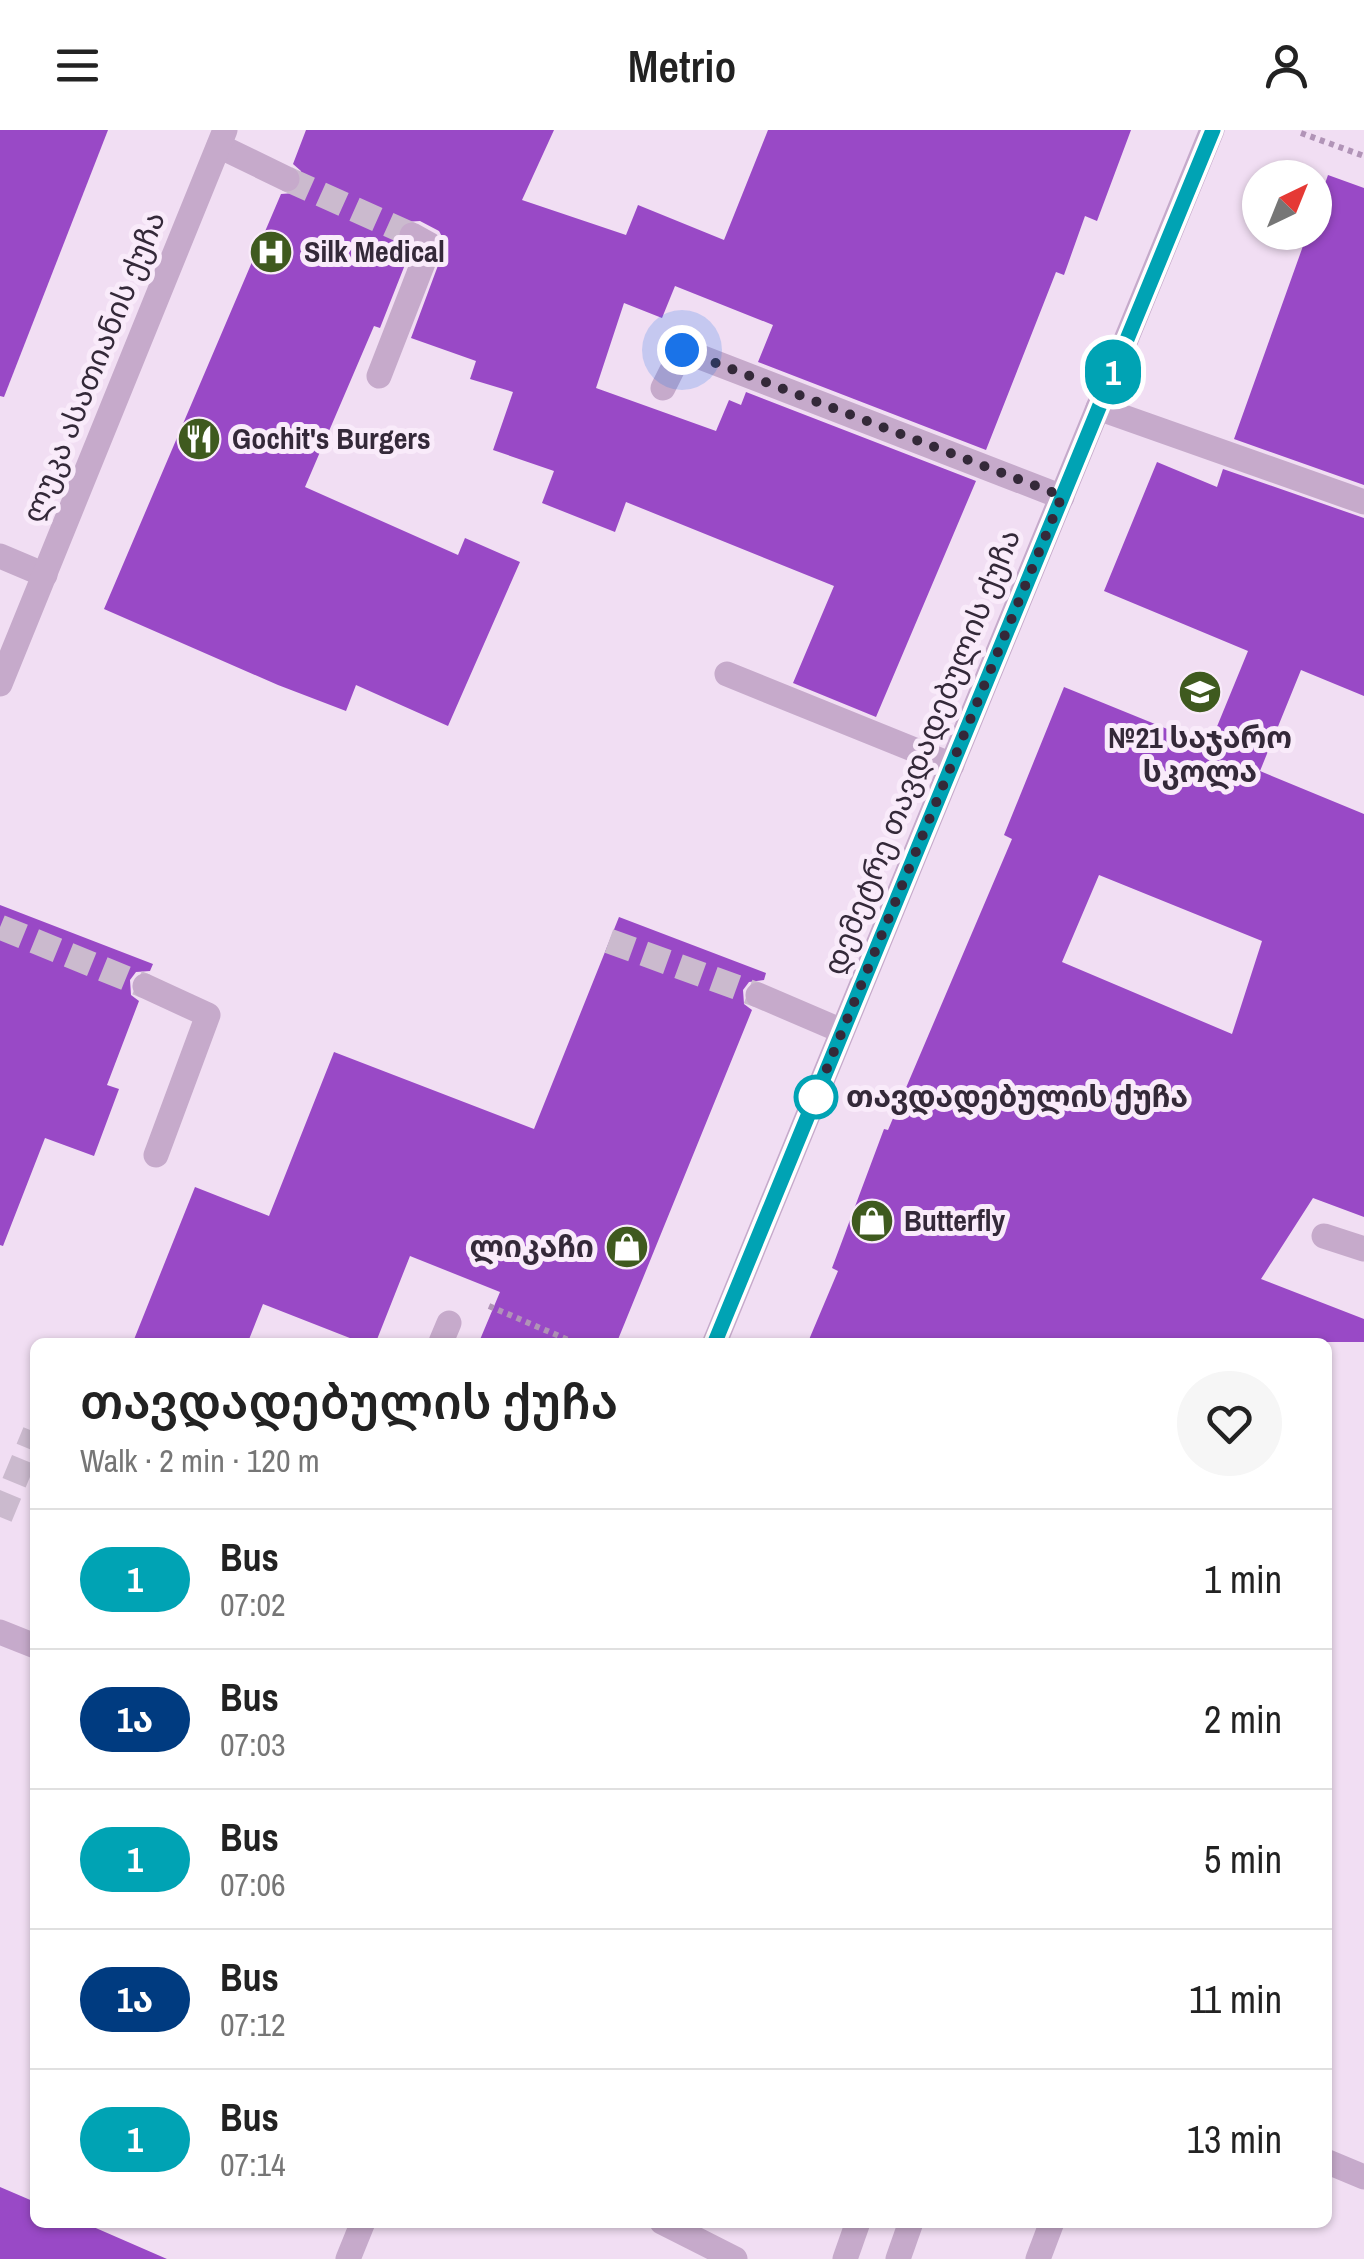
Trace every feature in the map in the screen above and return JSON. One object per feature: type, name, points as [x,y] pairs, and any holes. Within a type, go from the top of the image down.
[{"type":"street","name":"დემეტრე თავდადებულის ქუჩა","points":[[717,1338],[1212,130]]},
{"type":"street","points":[[222,138],[287,179]]},
{"type":"street","name":"ლუკა ასათიანის ქუჩა","points":[[0,684],[222,138]]},
{"type":"street","points":[[379,376],[430,246],[412,235]]},
{"type":"street","points":[[663,388],[682,350],[1062,496]]},
{"type":"street","points":[[1098,408],[1364,502]]},
{"type":"street","points":[[0,556],[45,574]]},
{"type":"street","points":[[728,674],[952,765]]},
{"type":"street","points":[[144,986],[208,1014],[156,1155]]},
{"type":"street","points":[[758,995],[842,1031]]},
{"type":"street","points":[[1324,1236],[1364,1249]]},
{"type":"street","points":[[0,1632],[30,1644]]},
{"type":"street","points":[[1332,2164],[1364,2176]]},
{"type":"street","points":[[348,2259],[361,2228]]},
{"type":"street","points":[[674,2228],[734,2259]]},
{"type":"street","points":[[845,2259],[856,2228]]},
{"type":"street","points":[[898,2259],[909,2228]]},
{"type":"street","points":[[1038,2259],[1050,2228]]},
{"type":"path","points":[[1301,133],[1364,156]]},
{"type":"path","points":[[445,1333],[461,1294],[564,1338]]},
{"type":"building","points":[[0,130],[108,130],[4,397],[0,396]]},
{"type":"building","points":[[306,130],[554,130],[522,200],[626,235],[638,205],[724,240],[768,130],[1131,130],[1097,221],[1085,216],[1064,275],[1056,272],[986,450],[758,362],[773,325],[675,286],[662,318],[624,303],[596,388],[716,431],[729,400],[741,405],[746,392],[976,481],[876,717],[793,683],[834,586],[626,502],[615,532],[542,503],[554,471],[493,450],[513,392],[470,379],[476,361],[411,338],[446,244],[439,231],[420,221],[403,222],[396,236],[399,244],[410,252],[380,328],[374,326],[305,487],[458,555],[465,538],[520,562],[448,726],[356,685],[346,711],[104,609],[281,194],[295,193],[302,185],[301,171],[293,164]]},
{"type":"building","points":[[1332,176],[1364,188],[1364,485],[1234,439],[1302,250],[1332,250]]},
{"type":"building","points":[[1157,462],[1217,487],[1223,469],[1364,518],[1364,696],[1301,670],[1260,771],[1364,814],[1364,1217],[1313,1198],[1261,1279],[1364,1319],[1364,1342],[1332,1342],[1332,1338],[810,1338],[838,1271],[832,1268],[884,1129],[888,1130],[1012,839],[1004,835],[1064,687],[1209,746],[1248,651],[1104,591]],"holes":[[[1099,875],[1262,941],[1232,1034],[1062,962]]]},
{"type":"building","points":[[0,905],[153,964],[150,971],[136,972],[130,980],[131,995],[139,1001],[107,1085],[119,1089],[94,1156],[45,1138],[3,1246],[0,1245]]},
{"type":"building","points":[[619,917],[766,973],[764,980],[749,982],[743,990],[744,1004],[752,1010],[619,1338],[481,1338],[500,1292],[410,1256],[378,1338],[350,1338],[263,1304],[250,1338],[135,1338],[195,1187],[269,1216],[334,1052],[534,1129]]},
{"type":"building","points":[[0,2187],[30,2200],[30,2228],[96,2228],[167,2259],[0,2259]]},
{"type":"tunnel","points":[[287,179],[412,235]]},
{"type":"tunnel","points":[[0,927],[145,986]]},
{"type":"tunnel","points":[[609,941],[758,995]]},
{"type":"tunnel","points":[[0,1517],[30,1444]]},
{"type":"bus line","name":"1","points":[[717,1338],[1213,130]]},
{"type":"place","name":"Silk Medical","points":[[271,252]]},
{"type":"place","name":"Gochit's Burgers","points":[[199,439]]},
{"type":"place","name":"№21 საჯარო სკოლა","points":[[1200,692]]},
{"type":"place","name":"თავდადებულის ქუჩა","points":[[816,1097]]},
{"type":"place","name":"Butterfly","points":[[872,1221]]},
{"type":"place","name":"ლიკაჩი","points":[[627,1247]]},
{"type":"route","points":[[682,350],[1062,496],[814,1100],[816,1097]]}]
